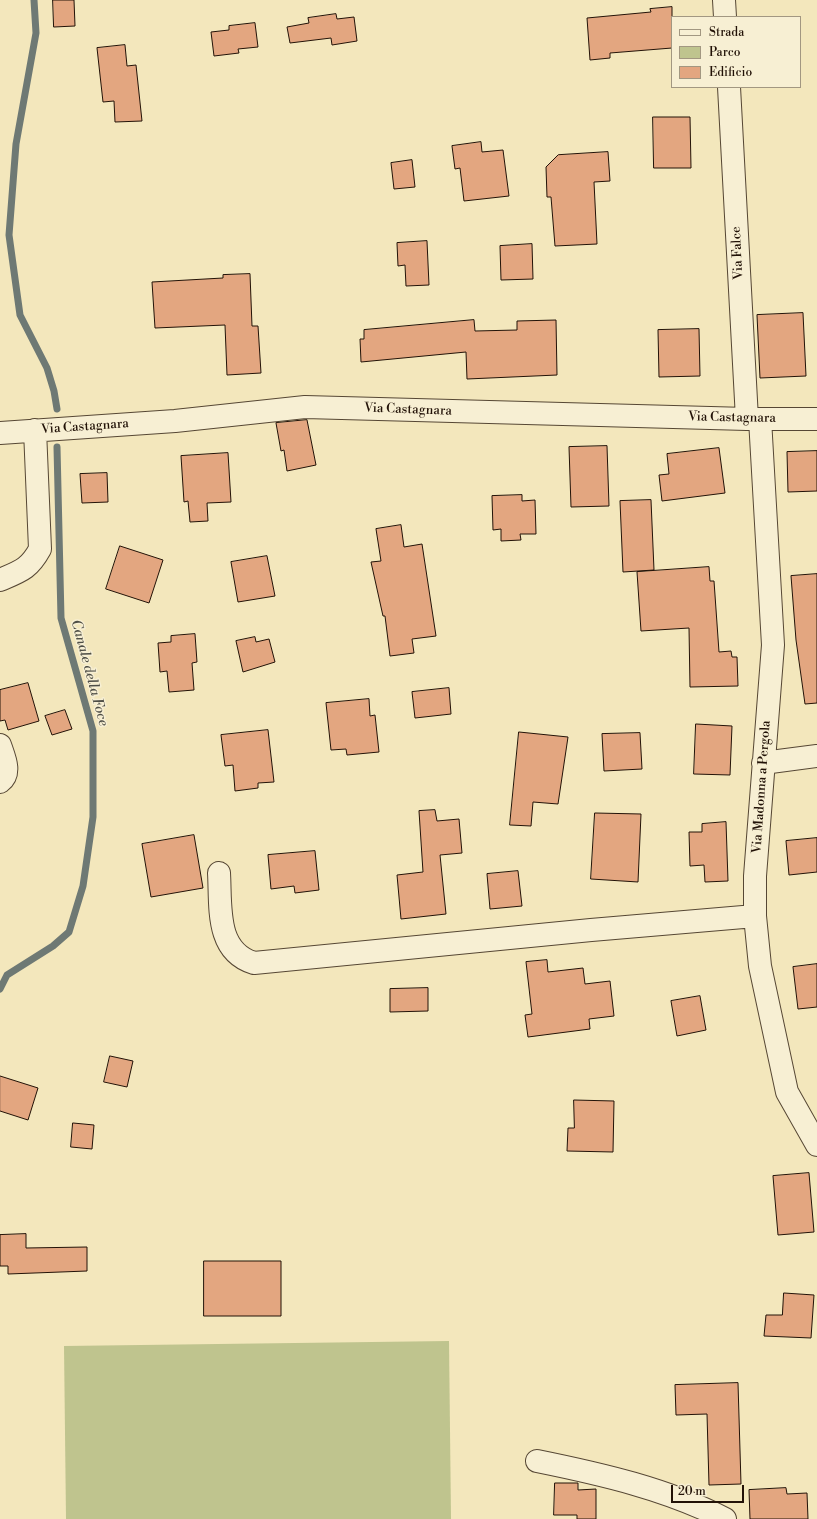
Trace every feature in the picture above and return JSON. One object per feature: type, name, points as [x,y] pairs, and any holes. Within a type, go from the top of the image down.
[{"type":"street","points":[[724,0],[725,16]]},
{"type":"street","name":"Via Falce","points":[[729,88],[753,419]]},
{"type":"street","name":"Via Castagnara","points":[[0,433],[175,421],[305,407],[753,419],[817,419]]},
{"type":"street","name":"Via Madonna a Pergola","points":[[753,419],[773,645],[755,876],[755,916],[760,966],[787,1092],[817,1145]]},
{"type":"street","points":[[0,580],[23,570],[33,562],[40,549],[35,430]]},
{"type":"street","points":[[0,745],[7,769],[3,780],[0,782]]},
{"type":"street","points":[[763,763],[817,756]]},
{"type":"street","points":[[219,873],[223,929],[228,945],[243,959],[254,963],[755,916]]},
{"type":"street","points":[[537,1461],[609,1477],[660,1492],[725,1519]]},
{"type":"green space","points":[[449,1341],[451,1519],[66,1519],[64,1346]]},
{"type":"building","points":[[53,0],[74,0],[75,26],[54,27]]},
{"type":"building","points":[[672,7],[671,48],[610,53],[610,58],[590,60],[587,18],[651,12],[650,9]]},
{"type":"building","points":[[336,14],[337,19],[354,17],[357,41],[332,45],[331,38],[290,43],[287,27],[309,23],[308,18]]},
{"type":"building","points":[[255,23],[258,47],[238,49],[239,53],[214,56],[211,32],[229,30],[229,26]]},
{"type":"building","points":[[125,45],[127,66],[136,65],[142,121],[115,122],[114,101],[103,102],[97,48]]},
{"type":"building","points":[[653,117],[690,117],[691,168],[654,168]]},
{"type":"building","points":[[481,142],[482,152],[503,150],[509,196],[464,201],[460,168],[455,169],[452,146]]},
{"type":"building","points":[[608,152],[610,181],[594,182],[597,244],[555,246],[551,197],[547,197],[546,167],[558,155]]},
{"type":"building","points":[[412,160],[415,187],[394,189],[391,163]]},
{"type":"building","points":[[427,241],[429,285],[406,286],[405,265],[398,266],[397,243]]},
{"type":"building","points":[[532,244],[533,279],[501,280],[500,246]]},
{"type":"building","points":[[250,274],[252,326],[258,326],[261,373],[227,375],[225,325],[155,328],[152,282],[223,278],[223,275]]},
{"type":"building","points":[[803,313],[806,376],[760,378],[757,315]]},
{"type":"building","points":[[474,320],[475,331],[517,330],[517,321],[556,320],[557,375],[467,379],[466,352],[361,362],[360,339],[364,339],[364,330]]},
{"type":"building","points":[[699,329],[700,376],[659,377],[658,330]]},
{"type":"building","points":[[307,420],[316,465],[287,471],[284,450],[281,451],[276,423]]},
{"type":"building","points":[[607,446],[609,506],[571,507],[569,447]]},
{"type":"building","points":[[719,448],[725,493],[662,501],[659,475],[669,474],[667,454]]},
{"type":"building","points":[[817,451],[817,491],[788,492],[787,452]]},
{"type":"building","points":[[228,453],[231,502],[207,503],[208,521],[190,522],[188,501],[184,502],[181,456]]},
{"type":"building","points":[[107,473],[108,502],[82,503],[80,474]]},
{"type":"building","points":[[522,495],[522,501],[535,500],[536,534],[520,534],[521,540],[501,541],[501,529],[493,530],[492,496]]},
{"type":"building","points":[[651,500],[654,570],[623,572],[620,501]]},
{"type":"building","points":[[401,525],[404,547],[422,544],[436,636],[412,639],[414,653],[390,656],[385,616],[383,616],[371,562],[381,561],[376,529]]},
{"type":"building","points":[[120,546],[163,560],[149,603],[106,589]]},
{"type":"building","points":[[267,556],[275,596],[238,602],[231,562]]},
{"type":"building","points":[[709,567],[710,581],[714,581],[719,652],[731,651],[732,657],[737,657],[738,686],[690,687],[689,628],[641,631],[637,572]]},
{"type":"building","points":[[817,574],[817,703],[805,704],[796,640],[791,576]]},
{"type":"building","points":[[195,634],[197,662],[192,663],[194,690],[169,692],[167,671],[160,672],[158,643],[171,642],[171,636]]},
{"type":"building","points":[[255,637],[256,642],[269,639],[275,662],[243,672],[236,641]]},
{"type":"building","points":[[28,683],[39,721],[8,730],[5,720],[0,721],[0,690]]},
{"type":"building","points":[[449,688],[451,714],[415,718],[412,692]]},
{"type":"building","points":[[369,699],[370,716],[375,715],[379,752],[347,755],[346,749],[331,750],[326,703]]},
{"type":"building","points":[[65,710],[72,729],[52,735],[45,716]]},
{"type":"building","points":[[696,724],[732,726],[730,775],[694,774]]},
{"type":"building","points":[[268,730],[274,782],[258,783],[258,788],[235,791],[233,765],[225,766],[221,735]]},
{"type":"building","points":[[519,732],[568,737],[558,804],[533,802],[531,826],[510,825]]},
{"type":"building","points":[[640,733],[642,769],[604,771],[602,734]]},
{"type":"building","points":[[435,810],[437,821],[459,819],[462,853],[440,855],[446,914],[401,919],[397,875],[423,872],[419,811]]},
{"type":"building","points":[[595,813],[641,814],[638,882],[591,879]]},
{"type":"building","points":[[726,822],[728,881],[705,882],[704,865],[690,866],[689,832],[702,832],[702,824]]},
{"type":"building","points":[[194,835],[203,888],[151,897],[142,844]]},
{"type":"building","points":[[817,838],[817,872],[789,875],[786,841]]},
{"type":"building","points":[[315,851],[319,890],[295,893],[294,886],[271,889],[268,855]]},
{"type":"building","points":[[518,871],[522,906],[490,909],[487,874]]},
{"type":"building","points":[[547,960],[548,972],[583,968],[585,984],[610,981],[614,1016],[589,1019],[590,1029],[528,1037],[525,1015],[532,1014],[526,962]]},
{"type":"building","points":[[817,964],[817,1007],[798,1009],[793,967]]},
{"type":"building","points":[[428,988],[428,1011],[390,1012],[390,989]]},
{"type":"building","points":[[700,996],[706,1030],[677,1036],[671,1001]]},
{"type":"building","points":[[110,1056],[133,1061],[127,1087],[104,1082]]},
{"type":"building","points":[[0,1076],[38,1088],[28,1120],[0,1111]]},
{"type":"building","points":[[574,1100],[614,1101],[613,1152],[567,1151],[568,1128],[574,1128]]},
{"type":"building","points":[[73,1123],[94,1125],[92,1149],[71,1147]]},
{"type":"building","points":[[809,1173],[814,1232],[778,1235],[773,1176]]},
{"type":"building","points":[[26,1234],[26,1248],[87,1247],[87,1271],[8,1274],[8,1266],[0,1266],[0,1235]]},
{"type":"building","points":[[204,1261],[281,1261],[281,1316],[204,1316]]},
{"type":"building","points":[[784,1293],[814,1295],[811,1338],[764,1336],[766,1315],[782,1315]]},
{"type":"building","points":[[738,1383],[741,1484],[709,1485],[707,1414],[676,1415],[675,1385]]},
{"type":"building","points":[[555,1483],[578,1483],[578,1490],[596,1489],[596,1519],[577,1519],[577,1515],[554,1515]]},
{"type":"building","points":[[786,1488],[787,1494],[807,1493],[808,1519],[750,1519],[749,1490]]},
{"type":"waterway","name":"Canale della Foce","points":[[34,0],[36,33],[16,144],[9,235],[20,315],[47,368],[54,391],[57,409]]},
{"type":"waterway","name":"Canale della Foce","points":[[0,989],[7,975],[53,946],[69,932],[83,886],[93,817],[93,731],[61,618],[57,447]]}]
